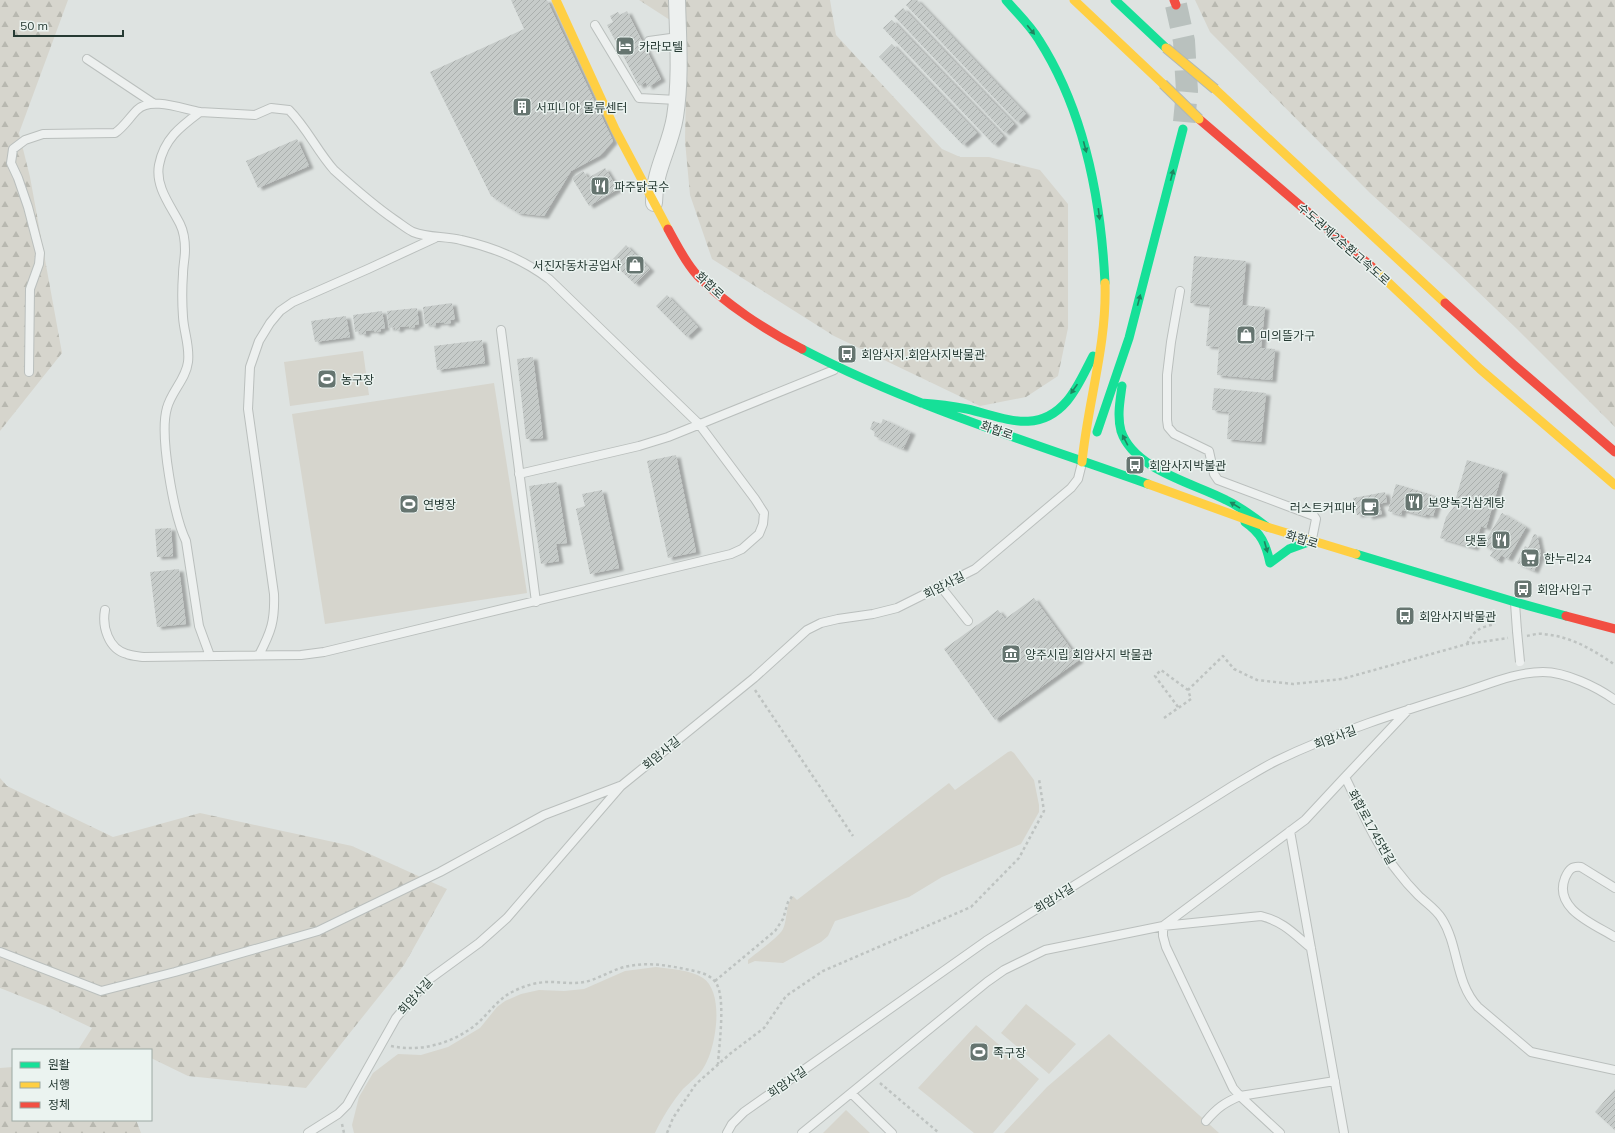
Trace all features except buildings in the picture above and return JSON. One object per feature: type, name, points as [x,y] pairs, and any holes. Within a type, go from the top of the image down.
[{"type":"main road","name":"화합로","points":[[556,0],[616,129],[654,206],[684,258],[697,274],[722,297],[788,342],[838,368],[921,403],[1237,517],[1311,541],[1515,602],[1615,629]]},
{"type":"main road","points":[[1006,0],[1044,49],[1057,73],[1083,140],[1093,175],[1104,261],[1106,297],[1104,332],[1084,436],[1082,462]]},
{"type":"main road","name":"수도권제2순환고속도로","points":[[1074,0],[1199,119],[1368,263],[1480,369],[1615,485]]},
{"type":"main road","name":"수도권제2순환고속도로","points":[[1115,0],[1166,48],[1215,89],[1481,336],[1569,414],[1615,452]]},
{"type":"main road","points":[[1082,462],[1090,448],[1098,428],[1130,338],[1183,129]]},
{"type":"main road","points":[[921,403],[967,409],[1014,422],[1034,421],[1042,418],[1055,412],[1078,384],[1104,332]]},
{"type":"main road","points":[[1130,338],[1128,363],[1118,407],[1121,430],[1130,447],[1161,472],[1229,501],[1267,527]]},
{"type":"main road","points":[[1237,517],[1254,528],[1262,536],[1270,562],[1290,548],[1311,541]]},
{"type":"street","points":[[654,206],[654,186],[674,119],[677,100],[677,0]]},
{"type":"street","points":[[637,170],[642,175],[649,178],[653,178],[657,174]]},
{"type":"lane","points":[[595,25],[639,98],[677,100]]},
{"type":"lane","points":[[649,41],[678,37]]},
{"type":"lane","points":[[87,59],[154,103]]},
{"type":"lane","points":[[29,372],[30,289],[39,264],[40,253],[28,207],[11,163],[13,149],[25,140],[43,134],[115,133],[123,128],[137,110],[143,105],[154,103],[200,112],[255,115],[271,108],[289,110],[303,124],[328,164],[375,207],[413,232],[435,238],[460,240],[480,246],[526,263],[549,279],[699,424],[764,513],[763,524],[759,534],[742,549],[731,554],[324,652],[301,655],[210,656],[143,656],[127,654],[118,649],[111,642],[105,628],[105,610]]},
{"type":"lane","points":[[200,112],[174,133],[167,143],[158,167],[160,183],[165,197],[180,224],[184,237],[183,318],[189,348],[188,364],[167,407],[164,431],[170,480],[181,530],[186,542],[199,626],[210,656]]},
{"type":"lane","points":[[259,655],[270,633],[275,613],[274,594],[248,409],[250,367],[259,341],[270,323],[280,311],[293,302],[435,238]]},
{"type":"lane","points":[[1180,291],[1168,364],[1166,420],[1170,431],[1209,451],[1214,474],[1218,480],[1314,516],[1316,523],[1311,541]]},
{"type":"lane","points":[[501,330],[536,602]]},
{"type":"lane","points":[[519,474],[639,446],[699,424],[838,368]]},
{"type":"lane","name":"회암사길","points":[[308,1133],[338,1114],[347,1105],[396,1018],[419,989],[427,981],[479,943],[507,918],[621,786],[749,681],[807,630],[821,623],[896,608],[975,569],[1071,488],[1078,479],[1082,462]]},
{"type":"lane","points":[[941,587],[968,621]]},
{"type":"lane","points":[[1515,602],[1522,674]]},
{"type":"lane","name":"화합로1745번길","points":[[1164,926],[1305,820],[1410,708],[1522,674],[1544,672],[1563,675],[1587,684],[1615,700]]},
{"type":"lane","name":"회암사길","points":[[727,1133],[732,1124],[744,1112],[986,941],[1234,785],[1275,762],[1316,743],[1410,708]]},
{"type":"lane","name":"화합로1745번길","points":[[1345,777],[1381,847],[1398,872],[1419,895],[1432,906],[1442,919],[1450,938],[1462,982],[1472,1001],[1531,1052],[1615,1070]]},
{"type":"lane","points":[[0,952],[101,991],[168,974],[318,932],[440,872],[544,815],[621,786]]},
{"type":"lane","points":[[1290,831],[1344,1133]]},
{"type":"lane","points":[[1615,888],[1581,867],[1572,868],[1568,871],[1562,887],[1564,898],[1573,912],[1615,937]]},
{"type":"lane","points":[[802,1133],[987,982],[1020,961],[1045,950],[1164,926],[1261,916],[1276,920],[1286,926],[1310,948]]},
{"type":"lane","points":[[1164,926],[1163,936],[1166,947],[1233,1088],[1280,1133]]},
{"type":"lane","points":[[1206,1121],[1218,1107],[1240,1096],[1335,1081]]},
{"type":"lane","points":[[851,1093],[892,1133]]},
{"type":"path","points":[[1467,644],[1475,631],[1495,624]]},
{"type":"path","points":[[1518,634],[1542,634],[1581,644],[1615,665]]},
{"type":"path","points":[[1188,690],[1223,656],[1234,668],[1257,680],[1293,684],[1342,679],[1467,644],[1512,638]]},
{"type":"path","points":[[1164,718],[1191,699],[1188,690],[1162,670],[1155,676],[1178,707]]},
{"type":"path","points":[[749,681],[853,836]]},
{"type":"path","points":[[667,1133],[674,1118],[696,1084],[731,1053],[764,1028],[786,996],[823,971],[971,907],[1019,858],[1041,818],[1044,811],[1039,779]]},
{"type":"path","points":[[716,982],[775,931],[783,919],[787,904],[793,895]]},
{"type":"path","points":[[381,1044],[412,1049],[426,1047],[449,1040],[471,1028],[502,998],[512,992],[539,982],[576,984],[633,965],[659,964],[701,973],[709,976],[716,982],[719,988],[721,1000],[718,1064]]},
{"type":"path","points":[[872,1076],[939,1133]]},
{"type":"green space","points":[[0,0],[68,0],[19,133],[30,177],[62,353],[0,431]]},
{"type":"green space","points":[[639,0],[830,0],[836,35],[942,149],[960,157],[989,157],[1040,170],[1068,204],[1068,328],[1058,376],[1026,397],[980,406],[834,336],[712,259],[690,195],[685,141],[687,31]]},
{"type":"green space","points":[[1195,0],[1615,0],[1615,427],[1517,329],[1451,266],[1370,193],[1210,32]]},
{"type":"green space","name":"농구장","points":[[363,351],[369,395],[290,406],[284,362]]},
{"type":"green space","name":"연병장","points":[[494,383],[527,593],[325,624],[292,414]]},
{"type":"green space","points":[[1011,751],[1034,780],[1039,805],[1039,812],[1021,844],[942,877],[909,897],[835,921],[828,936],[821,942],[783,963],[755,961],[748,964],[748,960],[783,929],[789,903],[793,896],[797,900],[949,783],[955,790]]},
{"type":"green space","points":[[0,778],[7,786],[113,837],[200,813],[352,846],[447,889],[404,965],[306,1088],[188,1076],[152,1058],[152,1049],[79,1049],[92,1028],[48,1007],[0,988]]},
{"type":"green space","points":[[656,967],[687,972],[703,978],[710,985],[714,996],[716,1021],[712,1047],[704,1067],[675,1099],[655,1133],[354,1133],[352,1125],[359,1097],[373,1073],[398,1054],[421,1055],[448,1047],[480,1028],[497,1007],[505,1001],[521,994],[539,990],[564,991],[584,989],[625,971]]},
{"type":"green space","points":[[1026,1004],[1076,1044],[1049,1074],[1001,1033]]},
{"type":"green space","name":"족구장","points":[[976,1025],[1039,1079],[993,1133],[974,1133],[918,1088]]},
{"type":"green space","points":[[1109,1034],[1219,1133],[1004,1133],[1047,1087]]},
{"type":"green space","points":[[12,1067],[12,1121],[136,1121],[141,1133],[0,1133],[0,1068]]},
{"type":"green space","points":[[846,1110],[870,1133],[823,1133]]},
{"type":"tunnel","points":[[1176,5],[1184,41],[1187,91],[1184,122]]},
{"type":"traffic: fast","points":[[1006,0],[1028,24],[1039,40],[1055,68],[1079,126],[1088,157],[1094,188],[1103,251],[1105,283]]},
{"type":"traffic: fast","points":[[1115,0],[1166,48]]},
{"type":"traffic: fast","points":[[1097,432],[1129,338],[1183,129]]},
{"type":"traffic: fast","points":[[802,349],[843,369],[929,406],[1148,484]]},
{"type":"traffic: fast","points":[[921,403],[967,409],[1019,421],[1032,421],[1044,418],[1056,412],[1071,396],[1093,356]]},
{"type":"traffic: fast","points":[[1122,386],[1119,414],[1121,431],[1128,444],[1138,456],[1166,474],[1232,503],[1267,527]]},
{"type":"traffic: fast","points":[[1245,522],[1259,535],[1267,550],[1270,563],[1289,549],[1311,541]]},
{"type":"traffic: fast","points":[[1356,554],[1566,616]]},
{"type":"traffic: slow","points":[[556,0],[615,129],[668,229]]},
{"type":"traffic: slow","points":[[1074,0],[1163,84]]},
{"type":"traffic: slow","points":[[1166,48],[1215,89]]},
{"type":"traffic: slow","points":[[1163,84],[1199,119]]},
{"type":"traffic: slow","points":[[1215,89],[1445,303]]},
{"type":"traffic: slow","points":[[1372,267],[1480,369],[1615,485]]},
{"type":"traffic: slow","points":[[1082,462],[1103,329],[1105,283]]},
{"type":"traffic: slow","points":[[1148,484],[1267,527],[1356,554]]},
{"type":"traffic: jam","points":[[1174,0],[1176,5]]},
{"type":"traffic: jam","points":[[1199,119],[1372,267]]},
{"type":"traffic: jam","points":[[668,229],[689,265],[708,286],[747,316],[802,349]]},
{"type":"traffic: jam","points":[[1445,303],[1615,452]]},
{"type":"traffic: jam","points":[[1566,616],[1615,629]]},
{"type":"place","name":"카라모텔","points":[[625,46]]},
{"type":"place","name":"서피니아 물류센터","points":[[522,107]]},
{"type":"place","name":"파주닭국수","points":[[600,186]]},
{"type":"place","name":"서진자동차공업사","points":[[635,265]]},
{"type":"place","name":"미의뜰가구","points":[[1246,335]]},
{"type":"place","name":"회암사지.회암사지박물관","points":[[847,354]]},
{"type":"place","name":"농구장","points":[[327,379]]},
{"type":"place","name":"회암사지박불관","points":[[1135,465]]},
{"type":"place","name":"보양녹각삼계탕","points":[[1414,502]]},
{"type":"place","name":"연병장","points":[[409,504]]},
{"type":"place","name":"러스트커피바","points":[[1370,507]]},
{"type":"place","name":"댓돌","points":[[1501,540]]},
{"type":"place","name":"한누리24","points":[[1530,558]]},
{"type":"place","name":"회암사입구","points":[[1523,589]]},
{"type":"place","name":"회암사지박물관","points":[[1405,616]]},
{"type":"place","name":"양주시립 회암사지 박물관","points":[[1011,654]]},
{"type":"place","name":"족구장","points":[[979,1052]]}]
